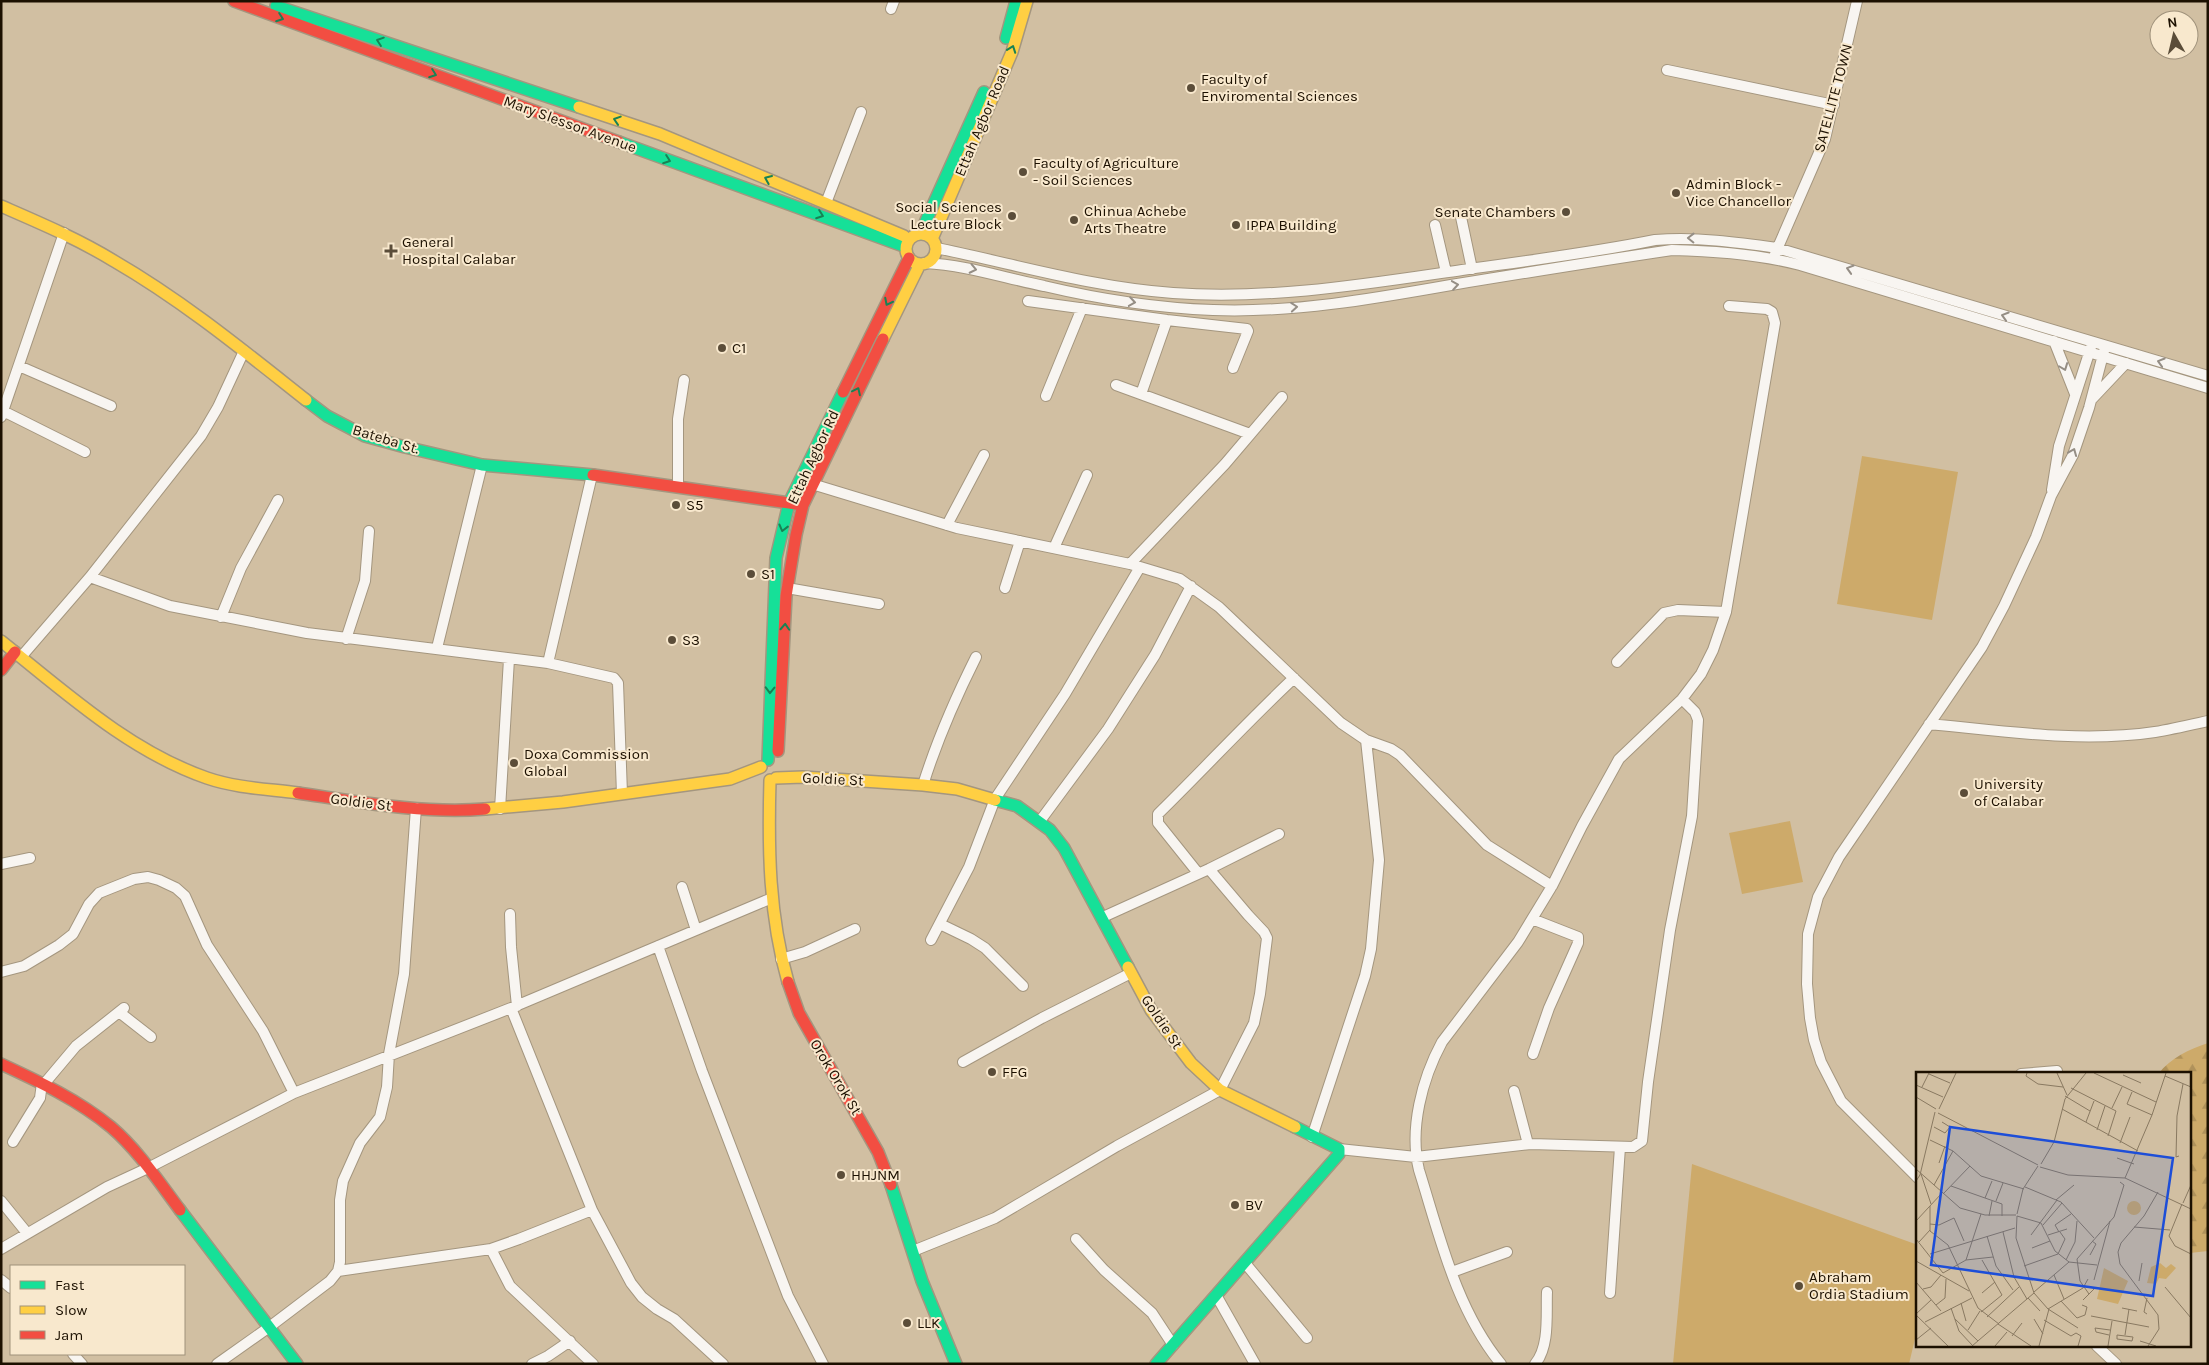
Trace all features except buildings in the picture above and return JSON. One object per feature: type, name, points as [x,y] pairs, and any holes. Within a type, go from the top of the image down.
[{"type":"main road","name":"Mary Slessor Avenue","points":[[234,1],[911,244]]},
{"type":"main road","name":"Mary Slessor Avenue","points":[[262,1],[660,134],[826,203],[911,244]]},
{"type":"main road","name":"Ettah Agbor Road","points":[[911,244],[1000,52],[1016,1]]},
{"type":"main road","name":"Ettah Agbor Road","points":[[922,264],[933,258],[934,243],[1012,52],[1027,1]]},
{"type":"main road","name":"Bateba St.","points":[[1,206],[64,233],[115,261],[186,307],[327,416],[352,430],[381,441],[482,465],[592,475],[803,505]]},
{"type":"main road","points":[[922,264],[911,244],[934,243]]},
{"type":"main road","name":"Ettah Agbor Rd","points":[[771,770],[773,595],[776,558],[789,503],[911,244]]},
{"type":"main road","name":"Ettah Agbor Rd","points":[[771,770],[787,588],[795,538],[803,505],[922,264]]},
{"type":"main road","name":"Goldie St","points":[[1,641],[95,715],[154,755],[180,768],[208,778],[238,785],[319,797],[416,808],[458,810],[500,808],[622,794],[730,779],[771,770],[803,777],[957,789],[1017,806],[1040,822],[1064,848],[1103,917],[1131,973],[1169,1036],[1191,1063],[1220,1090],[1339,1149]]},
{"type":"main road","points":[[1,670],[18,655]]},
{"type":"main road","name":"Orok Orok St","points":[[771,770],[772,898],[781,959],[789,991],[799,1013],[878,1152],[887,1172],[922,1281],[956,1364]]},
{"type":"main road","points":[[1,1064],[78,1103],[112,1128],[148,1168],[297,1364]]},
{"type":"main road","points":[[1156,1364],[1335,1159],[1339,1154],[1339,1149]]},
{"type":"street","name":"SATELLITE TOWN","points":[[1773,258],[1825,139],[1857,1]]},
{"type":"street","points":[[1667,70],[1834,105]]},
{"type":"street","points":[[826,203],[861,112]]},
{"type":"street","points":[[1461,217],[1472,269]]},
{"type":"street","points":[[1435,225],[1446,272]]},
{"type":"street","points":[[64,233],[2,414],[85,452]]},
{"type":"street","points":[[934,243],[1078,281],[1173,293],[1216,295],[1290,292],[1359,285],[1655,240],[1687,238],[1719,240],[1777,248],[2092,341],[2126,363],[2208,388]]},
{"type":"street","points":[[922,264],[969,268],[1043,286],[1143,304],[1215,310],[1273,309],[1347,303],[1672,250],[1721,252],[1773,258],[2089,352],[2105,351],[2208,376]]},
{"type":"street","points":[[1028,301],[1248,329],[1233,368]]},
{"type":"street","points":[[1501,1364],[1472,1322],[1452,1272],[1416,1157],[1419,1111],[1432,1060],[1442,1042],[1518,942],[1552,886],[1619,759],[1682,699],[1701,674],[1709,658],[1726,612],[1775,323],[1772,312],[1767,309],[1729,306]]},
{"type":"street","points":[[1046,396],[1082,308]]},
{"type":"street","points":[[1141,394],[1167,320]]},
{"type":"street","points":[[2054,341],[2075,394]]},
{"type":"street","points":[[2051,496],[2054,464],[2092,341]]},
{"type":"street","points":[[18,655],[90,578],[201,436],[222,400],[244,351]]},
{"type":"street","points":[[1916,1176],[1841,1101],[1834,1089],[1814,1040],[1806,984],[1808,934],[1818,897],[1839,857],[1982,647],[1995,622],[2036,537],[2051,496],[2073,455],[2105,351]]},
{"type":"street","points":[[2091,400],[2126,363]]},
{"type":"street","points":[[19,366],[111,406]]},
{"type":"street","points":[[678,487],[678,419],[684,380]]},
{"type":"street","points":[[1116,385],[1250,434]]},
{"type":"street","points":[[1130,564],[1225,464],[1282,397]]},
{"type":"street","points":[[947,525],[984,455]]},
{"type":"street","points":[[437,648],[482,465]]},
{"type":"street","points":[[548,662],[592,475]]},
{"type":"street","points":[[1054,548],[1087,475]]},
{"type":"street","points":[[812,484],[947,525],[1130,564],[1180,579],[1219,607],[1340,723],[1366,740],[1391,749],[1400,755],[1487,845],[1552,886]]},
{"type":"street","points":[[221,617],[242,568],[278,500]]},
{"type":"street","points":[[346,639],[365,581],[369,531]]},
{"type":"street","points":[[1005,588],[1020,541]]},
{"type":"street","points":[[931,940],[969,868],[995,800],[1065,694],[1140,567]]},
{"type":"street","points":[[90,578],[155,602],[221,617],[346,639],[548,662],[614,678],[617,680],[622,794]]},
{"type":"street","points":[[1040,822],[1108,729],[1145,671],[1191,586]]},
{"type":"street","points":[[787,588],[879,604]]},
{"type":"street","points":[[1617,662],[1664,613],[1678,610],[1726,612]]},
{"type":"street","points":[[923,785],[934,747],[976,657]]},
{"type":"street","points":[[500,808],[509,658]]},
{"type":"street","points":[[1198,873],[1158,823],[1158,814],[1203,771],[1257,712],[1294,678]]},
{"type":"street","points":[[1339,1149],[1416,1157],[1528,1144],[1554,1143],[1633,1147],[1642,1141],[1648,1082],[1670,930],[1692,816],[1698,720],[1695,712],[1682,699]]},
{"type":"street","points":[[1929,724],[2031,734],[2096,736],[2154,732],[2208,721]]},
{"type":"street","points":[[1312,1137],[1365,976],[1371,949],[1379,860],[1366,740]]},
{"type":"street","points":[[217,1364],[330,1281],[338,1271],[340,1262],[340,1200],[343,1181],[360,1143],[380,1117],[387,1087],[390,1054],[404,974],[416,808]]},
{"type":"street","points":[[1103,917],[1209,869],[1279,834]]},
{"type":"street","points":[[1,864],[30,858]]},
{"type":"street","points":[[912,1251],[995,1218],[1117,1146],[1220,1090],[1254,1023],[1260,994],[1267,938],[1264,932],[1209,869]]},
{"type":"street","points":[[1,972],[24,966],[59,945],[73,934],[88,904],[99,893],[134,879],[148,877],[159,880],[176,888],[185,896],[207,945],[262,1031],[294,1093]]},
{"type":"street","points":[[682,887],[696,930]]},
{"type":"street","points":[[1,1249],[107,1186],[148,1168],[294,1093],[514,1007],[772,898]]},
{"type":"street","points":[[510,914],[514,1007],[592,1210],[636,1290],[656,1309],[674,1319],[686,1329],[723,1364]]},
{"type":"street","points":[[1532,919],[1578,937],[1578,943],[1549,1008],[1533,1054]]},
{"type":"street","points":[[940,924],[985,948],[1023,986]]},
{"type":"street","points":[[781,959],[805,952],[855,929]]},
{"type":"street","points":[[658,946],[702,1071],[788,1296],[823,1364]]},
{"type":"street","points":[[963,1062],[1042,1018],[1131,973]]},
{"type":"street","points":[[13,1142],[40,1098],[43,1084],[76,1046],[121,1010],[151,1036]]},
{"type":"street","points":[[2039,1072],[2057,1070]]},
{"type":"street","points":[[1514,1092],[1528,1144]]},
{"type":"street","points":[[1610,1293],[1620,1147]]},
{"type":"street","points":[[1,1201],[27,1233]]},
{"type":"street","points":[[338,1271],[491,1249],[519,1240],[592,1210]]},
{"type":"street","points":[[1076,1239],[1104,1270],[1152,1314],[1172,1345]]},
{"type":"street","points":[[491,1249],[510,1286],[593,1364]]},
{"type":"street","points":[[1452,1272],[1507,1252]]},
{"type":"street","points":[[1245,1263],[1307,1338]]},
{"type":"street","points":[[1535,1364],[1544,1344],[1547,1292]]},
{"type":"street","points":[[1216,1294],[1255,1364]]},
{"type":"street","points":[[532,1364],[570,1341]]},
{"type":"street","points":[[2099,1348],[2116,1364]]},
{"type":"green space","points":[[1862,456],[1958,472],[1932,620],[1837,604]]},
{"type":"green space","points":[[1790,821],[1803,882],[1742,894],[1729,833]]},
{"type":"green space","points":[[2208,1043],[2208,1251],[2192,1253],[2192,1072],[2160,1072],[2169,1063],[2194,1048]]},
{"type":"green space","name":"Abraham Ordia Stadium","points":[[1692,1164],[1916,1244],[1916,1334],[1909,1364],[1673,1364]]},
{"type":"traffic: fast","points":[[1006,38],[1016,1]]},
{"type":"traffic: fast","points":[[276,6],[579,107]]},
{"type":"traffic: fast","points":[[920,234],[984,92]]},
{"type":"traffic: fast","points":[[619,142],[906,247]]},
{"type":"traffic: fast","points":[[768,760],[776,558],[789,503],[843,392]]},
{"type":"traffic: fast","points":[[306,400],[327,416],[365,436],[405,447],[482,465],[593,475]]},
{"type":"traffic: fast","points":[[995,800],[1017,806],[1050,830],[1064,848],[1128,967]]},
{"type":"traffic: fast","points":[[1156,1364],[1339,1154],[1339,1149],[1295,1127]]},
{"type":"traffic: fast","points":[[891,1185],[922,1281],[956,1364]]},
{"type":"traffic: fast","points":[[180,1210],[297,1364]]},
{"type":"traffic: slow","points":[[932,239],[1012,52],[1027,1]]},
{"type":"traffic: slow","points":[[579,107],[660,134],[904,236]]},
{"type":"traffic: slow","points":[[1,206],[73,238],[140,276],[213,327],[306,400]]},
{"type":"traffic: slow","points":[[921,234],[927,235],[935,243],[936,249],[935,255],[927,263],[921,264],[915,263],[907,255],[906,249],[907,243],[915,235],[921,234]]},
{"type":"traffic: slow","points":[[883,339],[920,264]]},
{"type":"traffic: slow","points":[[1,641],[74,700],[124,736],[178,766],[207,778],[229,784],[298,793]]},
{"type":"traffic: slow","points":[[485,809],[563,802],[730,779],[761,767]]},
{"type":"traffic: slow","points":[[776,778],[803,777],[923,785],[957,789],[995,800]]},
{"type":"traffic: slow","points":[[770,780],[769,831],[773,907],[788,982]]},
{"type":"traffic: slow","points":[[1128,967],[1151,1010],[1191,1063],[1220,1090],[1295,1127]]},
{"type":"traffic: jam","points":[[234,1],[619,142]]},
{"type":"traffic: jam","points":[[843,392],[909,258]]},
{"type":"traffic: jam","points":[[778,751],[786,596],[803,505],[883,339]]},
{"type":"traffic: jam","points":[[593,475],[803,505]]},
{"type":"traffic: jam","points":[[1,670],[15,652]]},
{"type":"traffic: jam","points":[[298,793],[415,809],[485,809]]},
{"type":"traffic: jam","points":[[788,982],[799,1013],[878,1152],[891,1185]]},
{"type":"traffic: jam","points":[[1,1064],[72,1100],[111,1127],[139,1156],[180,1210]]},
{"type":"place","name":"Faculty of Enviromental Sciences","points":[[1191,88]]},
{"type":"place","name":"Faculty of Agriculture - Soil Sciences","points":[[1023,172]]},
{"type":"place","name":"Admin Block - Vice Chancellor","points":[[1676,193]]},
{"type":"place","name":"Senate Chambers","points":[[1566,212]]},
{"type":"place","name":"Social Sciences Lecture Block","points":[[1012,216]]},
{"type":"place","name":"Chinua Achebe Arts Theatre","points":[[1074,220]]},
{"type":"place","name":"IPPA Building","points":[[1236,225]]},
{"type":"place","name":"General Hospital Calabar","points":[[391,251]]},
{"type":"place","name":"C1","points":[[722,348]]},
{"type":"place","name":"S5","points":[[676,505]]},
{"type":"place","name":"S1","points":[[751,574]]},
{"type":"place","name":"S3","points":[[672,640]]},
{"type":"place","name":"Doxa Commission Global","points":[[514,763]]},
{"type":"place","name":"University of Calabar","points":[[1964,793]]},
{"type":"place","name":"FFG","points":[[992,1072]]},
{"type":"place","name":"HHJNM","points":[[841,1175]]},
{"type":"place","name":"BV","points":[[1235,1205]]},
{"type":"place","name":"Abraham Ordia Stadium","points":[[1799,1286]]},
{"type":"place","name":"LLK","points":[[907,1323]]}]
